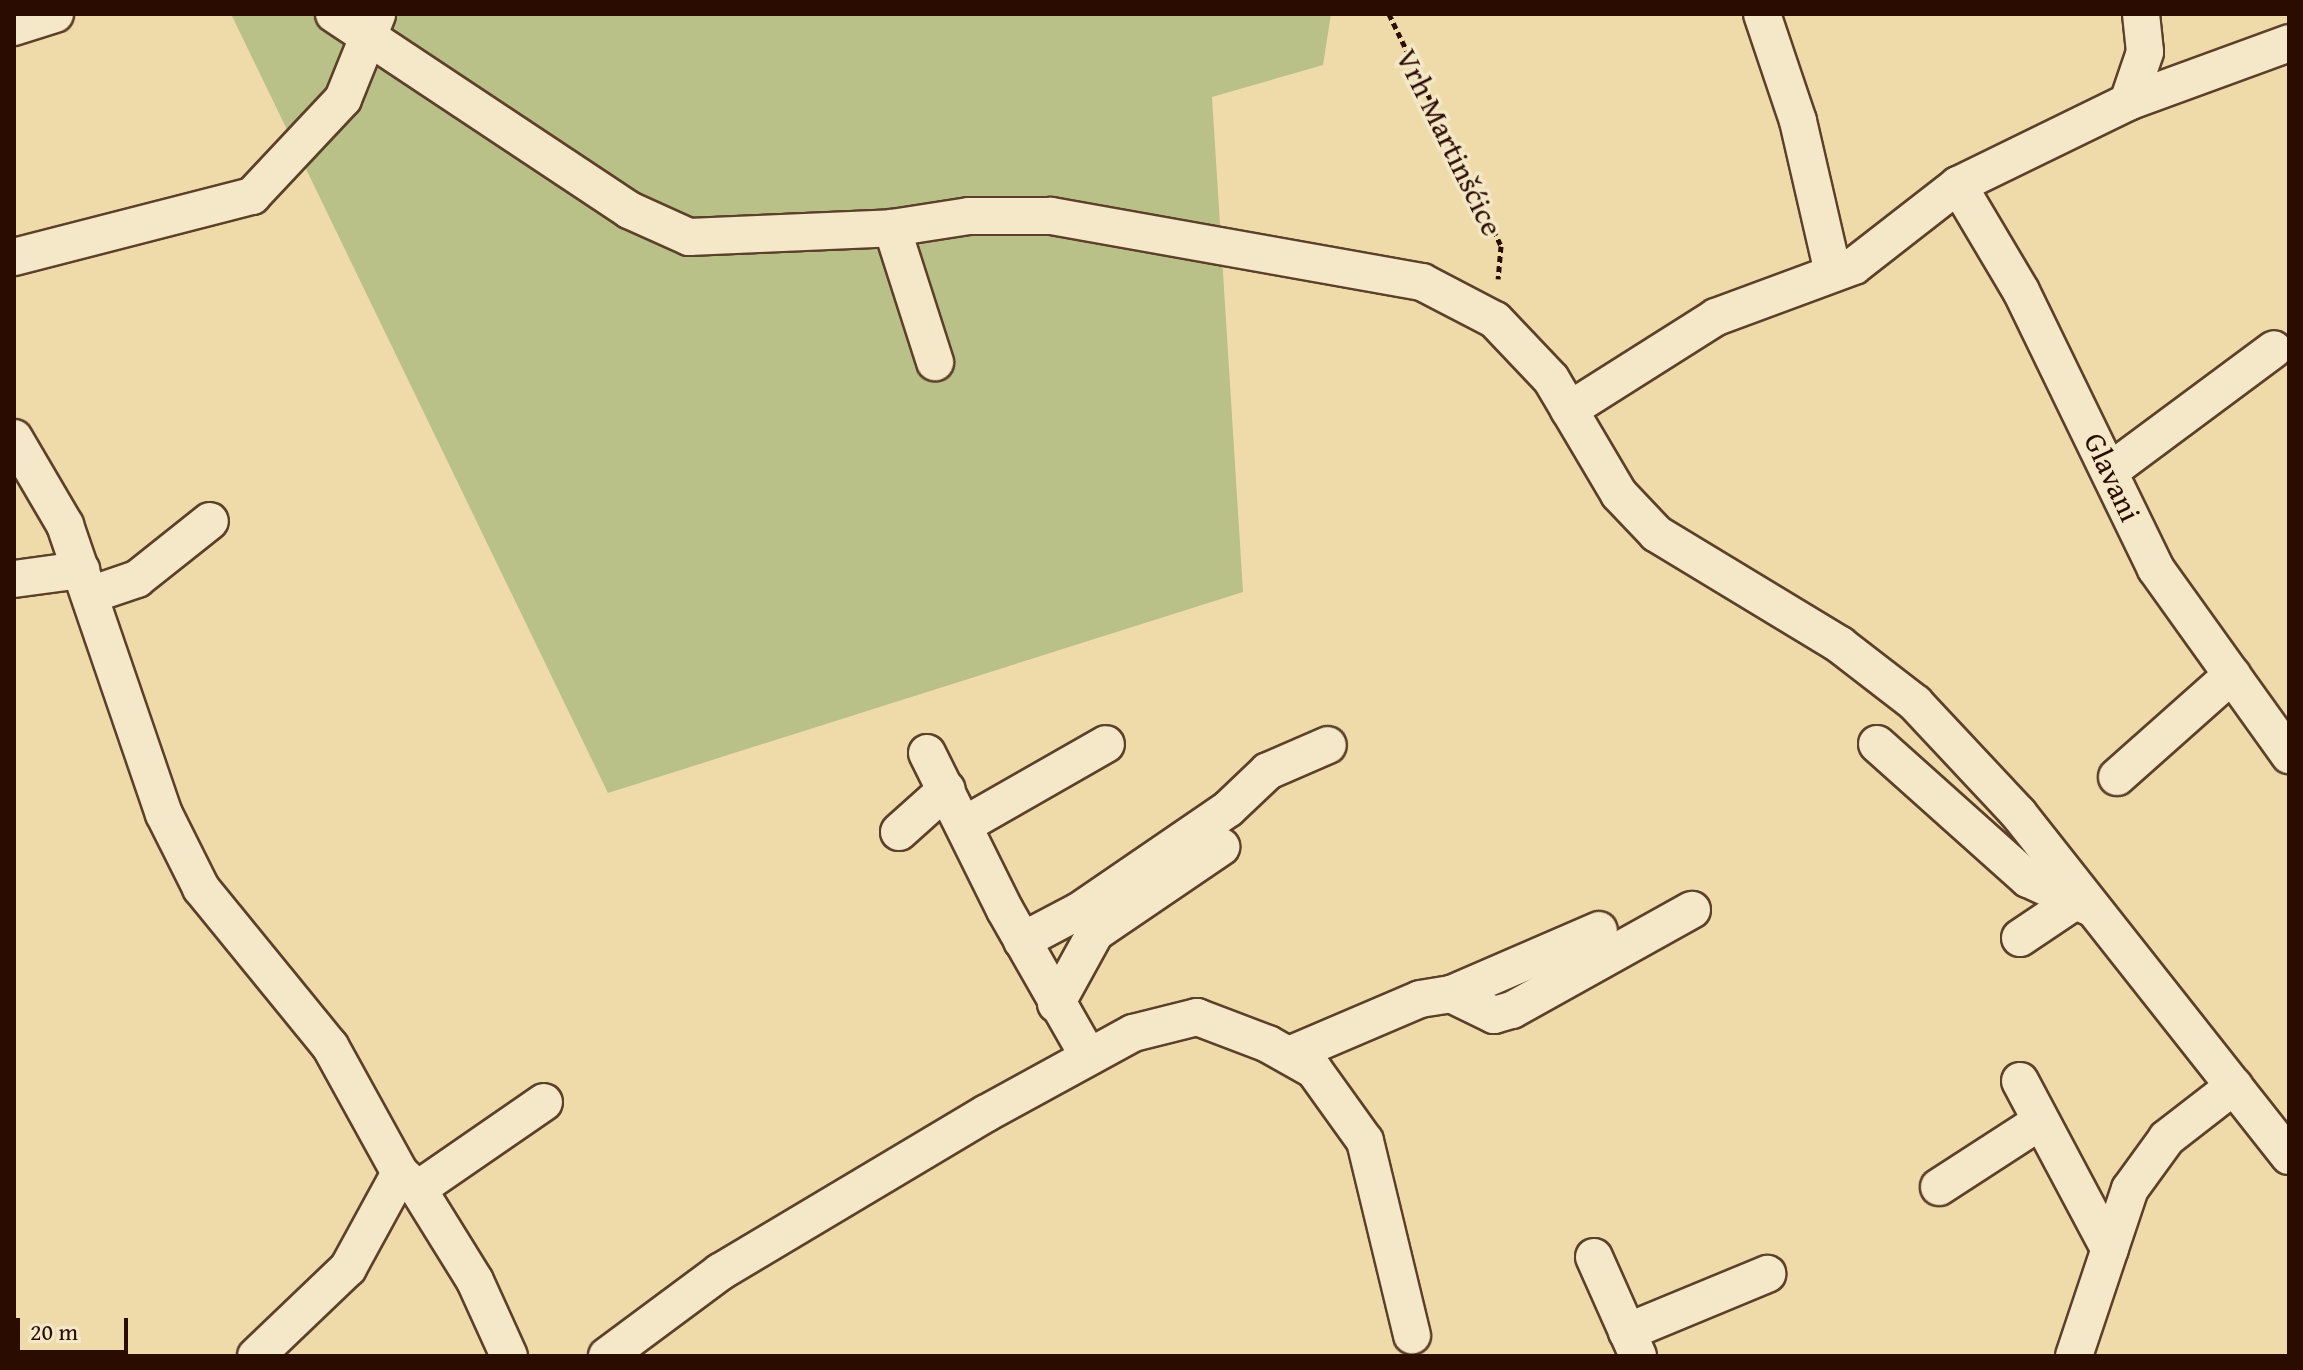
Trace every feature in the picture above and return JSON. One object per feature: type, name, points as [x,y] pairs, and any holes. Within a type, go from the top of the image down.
[{"type":"street","points":[[14,27],[55,14]]},
{"type":"street","points":[[334,14],[373,24],[629,210],[689,237],[892,228],[969,216],[1051,216],[1422,282],[1495,320],[1551,379],[1619,494],[1657,534],[1840,645],[1915,703],[2018,813],[2085,905],[2289,1156]]},
{"type":"street","points":[[1762,14],[1798,121],[1833,273]]},
{"type":"street","points":[[2128,102],[2145,52],[2141,14]]},
{"type":"street","points":[[14,257],[252,196],[343,99],[373,24]]},
{"type":"street","points":[[1569,410],[1716,317],[1854,266],[1958,185],[2128,102],[2289,43]]},
{"type":"street","name":"Glavani","points":[[1958,185],[2021,291],[2156,569],[2289,755]]},
{"type":"street","points":[[892,228],[935,362]]},
{"type":"street","points":[[2110,471],[2274,349]]},
{"type":"street","points":[[14,438],[65,525],[164,814],[201,888],[330,1046],[409,1181],[475,1281],[509,1356]]},
{"type":"street","points":[[14,579],[86,582],[137,579],[210,521]]},
{"type":"street","points":[[2117,777],[2232,675]]},
{"type":"street","points":[[966,824],[1106,744]]},
{"type":"street","points":[[1877,744],[2028,879],[2085,905]]},
{"type":"street","points":[[1022,941],[1116,886],[1228,809],[1268,771],[1328,745]]},
{"type":"street","points":[[927,753],[966,824],[1022,941],[1089,1057]]},
{"type":"street","points":[[899,832],[947,789]]},
{"type":"street","points":[[1056,1004],[1095,933],[1221,847]]},
{"type":"street","points":[[2020,938],[2085,905]]},
{"type":"street","points":[[1451,994],[1494,1015],[1512,1010],[1692,910]]},
{"type":"street","points":[[1289,1055],[1420,999],[1451,994],[1599,930]]},
{"type":"street","points":[[607,1356],[720,1272],[1089,1057],[1133,1033],[1197,1017],[1289,1055],[1314,1070],[1365,1141],[1412,1335]]},
{"type":"street","points":[[2020,1081],[2110,1250]]},
{"type":"street","points":[[2074,1356],[2130,1189],[2167,1138],[2234,1086]]},
{"type":"street","points":[[256,1356],[348,1268],[409,1181],[544,1102]]},
{"type":"street","points":[[1939,1187],[2041,1121]]},
{"type":"street","points":[[1594,1257],[1632,1344],[1767,1274]]},
{"type":"path","name":"Vrh Martinšćice","points":[[1389,14],[1501,246],[1495,320]]},
{"type":"green space","points":[[231,14],[1331,14],[1323,65],[1212,97],[1243,592],[608,793]]}]
